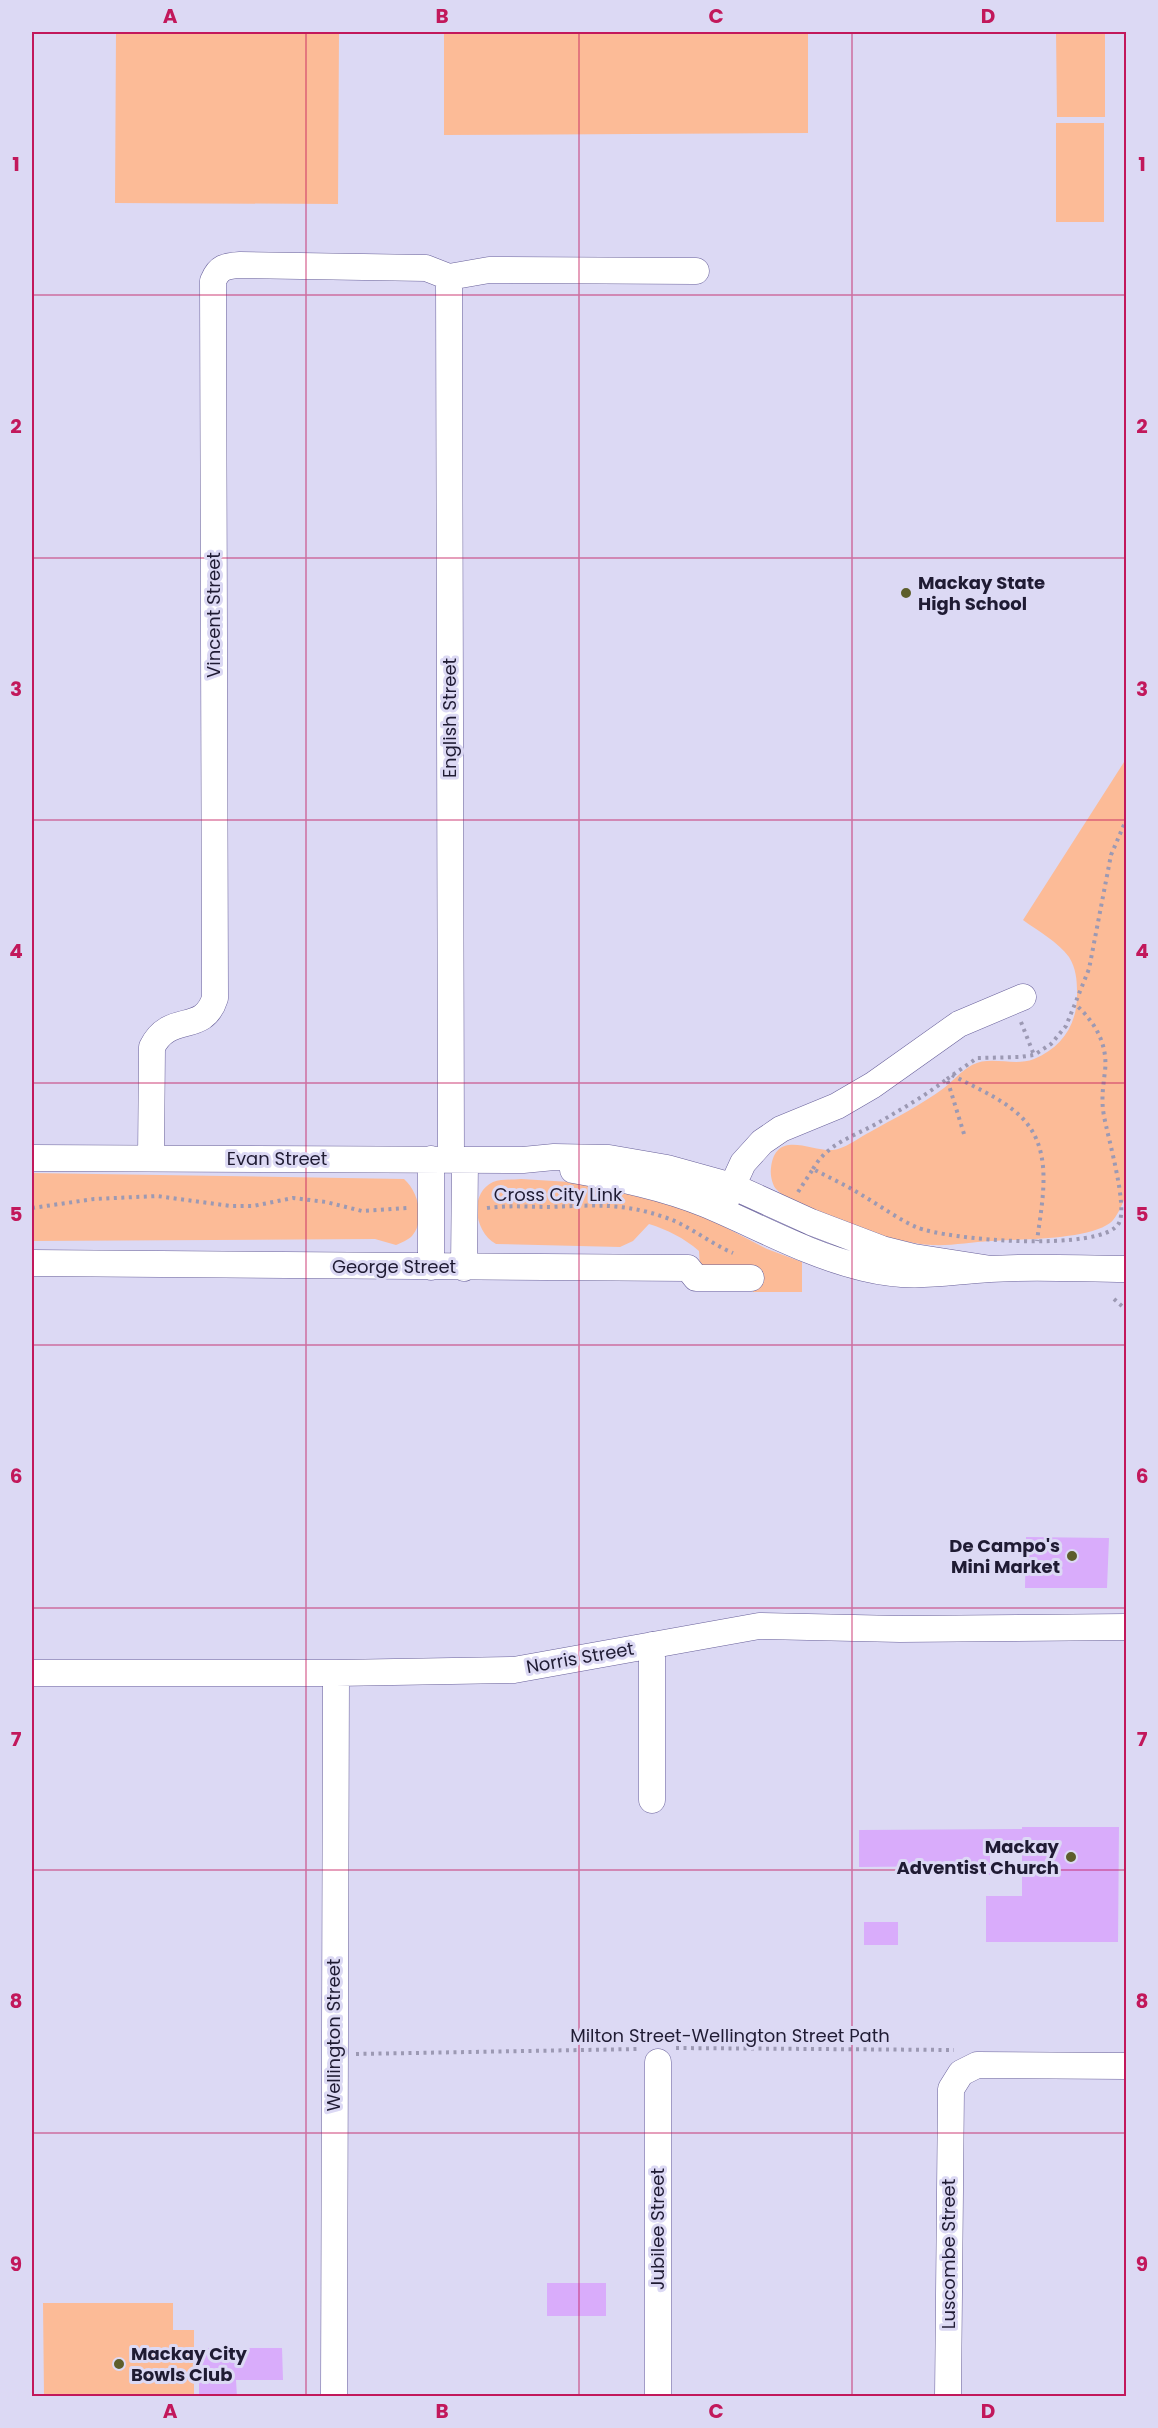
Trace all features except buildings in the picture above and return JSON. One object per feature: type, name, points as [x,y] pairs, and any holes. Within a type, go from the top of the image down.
[{"type":"street","name":"Vincent Street","points":[[151,1158],[152,1047],[157,1037],[167,1028],[179,1023],[197,1021],[206,1014],[214,1002],[216,990],[213,281],[218,271],[226,266],[240,265],[426,268],[448,278]]},
{"type":"street","points":[[448,278],[489,270],[696,271]]},
{"type":"street","name":"English Street","points":[[448,278],[449,1160]]},
{"type":"street","points":[[1018,999],[948,1030],[886,1077],[846,1101],[771,1135],[749,1155],[738,1172],[722,1212],[799,1247],[845,1263],[904,1276],[991,1269],[1126,1269]]},
{"type":"street","name":"Evan Street","points":[[32,1158],[523,1161],[554,1157],[609,1158],[667,1168],[732,1186]]},
{"type":"street","points":[[449,1160],[464,1209],[464,1268]]},
{"type":"street","points":[[431,1267],[431,1209],[449,1160]]},
{"type":"street","name":"Evan Street","points":[[523,1161],[644,1184],[722,1212]]},
{"type":"street","points":[[732,1186],[832,1231],[898,1253],[991,1269]]},
{"type":"street","name":"George Street","points":[[32,1263],[688,1268],[696,1278],[746,1268]]},
{"type":"street","name":"Norris Street","points":[[32,1673],[336,1673],[514,1670],[759,1626],[900,1629],[1126,1627]]},
{"type":"street","points":[[652,1645],[652,1800]]},
{"type":"street","name":"Wellington Street","points":[[334,2397],[336,1673]]},
{"type":"street","name":"Jubilee Street","points":[[658,2397],[660,2053]]},
{"type":"street","name":"Luscombe Street","points":[[948,2397],[950,2111],[951,2089],[955,2081],[961,2073],[977,2065],[1126,2066]]},
{"type":"path","points":[[788,1213],[801,1186],[829,1148],[895,1113],[977,1058],[1034,1055],[1060,1035],[1066,1026],[1091,961],[1111,855],[1126,820]]},
{"type":"path","points":[[1018,999],[1034,1055]]},
{"type":"path","points":[[813,1169],[917,1227],[954,1237],[1037,1241],[1079,1240],[1112,1231],[1118,1225],[1122,1205],[1101,1099],[1105,1070],[1103,1044],[1089,1018],[1075,1004]]},
{"type":"path","points":[[952,1075],[1011,1108],[1033,1130],[1044,1166],[1037,1241]]},
{"type":"path","points":[[947,1079],[964,1134]]},
{"type":"path","points":[[32,1208],[94,1199],[157,1196],[231,1206],[253,1206],[293,1198],[326,1202],[362,1211],[396,1208],[431,1209]]},
{"type":"path","name":"Cross City Link","points":[[464,1209],[508,1205],[549,1207],[602,1204],[633,1208],[666,1217],[746,1268]]},
{"type":"path","points":[[1114,1299],[1122,1306]]},
{"type":"path","name":"Milton Street-Wellington Street Path","points":[[334,2055],[962,2050]]},
{"type":"shaded area","points":[[116,32],[339,32],[338,204],[115,203]]},
{"type":"shaded area","points":[[444,32],[808,32],[808,133],[444,135]]},
{"type":"shaded area","points":[[1056,32],[1105,32],[1105,117],[1057,117]]},
{"type":"shaded area","points":[[1056,123],[1104,123],[1104,222],[1056,222]]},
{"type":"shaded area","points":[[1126,759],[1126,1196],[1115,1218],[1100,1229],[1070,1236],[932,1245],[873,1234],[827,1218],[788,1199],[776,1189],[771,1176],[774,1155],[781,1148],[798,1145],[829,1150],[842,1148],[926,1100],[972,1065],[987,1061],[1019,1062],[1034,1059],[1061,1041],[1075,1014],[1077,992],[1075,970],[1069,957],[1059,946],[1023,920]]},
{"type":"shaded area","points":[[32,1173],[404,1179],[416,1198],[419,1222],[412,1236],[396,1245],[375,1239],[32,1241]]},
{"type":"shaded area","points":[[521,1179],[570,1182],[648,1197],[698,1213],[767,1249],[802,1262],[802,1292],[753,1292],[751,1270],[700,1268],[699,1251],[676,1235],[649,1224],[633,1241],[620,1247],[496,1244],[489,1239],[479,1223],[477,1204],[480,1195],[493,1182]]},
{"type":"shaded area","name":"Mackay City Bowls Club","points":[[43,2303],[173,2303],[173,2330],[194,2330],[194,2396],[44,2396]]},
{"type":"place","name":"Mackay State High School","points":[[906,593]]},
{"type":"place","name":"De Campo's Mini Market","points":[[1072,1556]]},
{"type":"place","name":"Mackay Adventist Church","points":[[1071,1857]]},
{"type":"place","name":"Mackay City Bowls Club","points":[[119,2364]]}]
